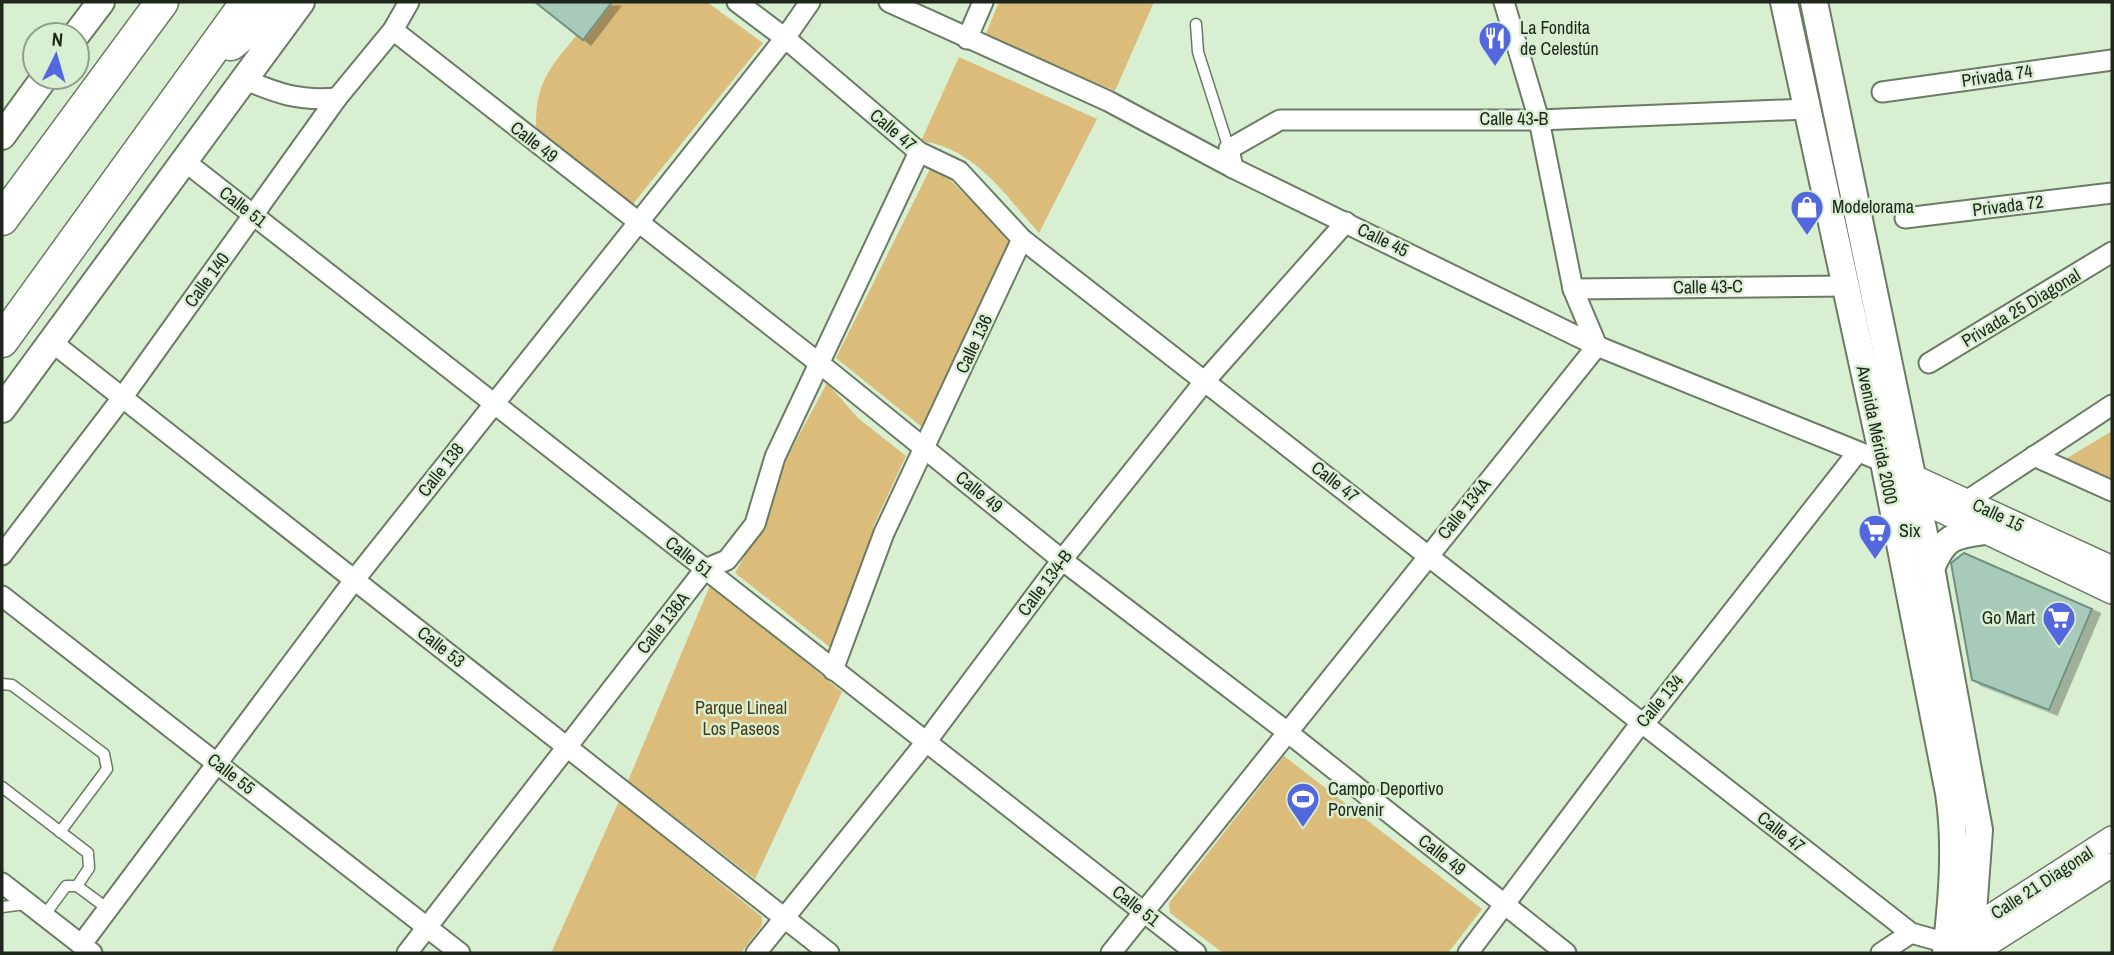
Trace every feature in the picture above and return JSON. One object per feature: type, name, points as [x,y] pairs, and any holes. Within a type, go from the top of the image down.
[{"type":"highway","points":[[2,219],[162,2]]},
{"type":"highway","points":[[2,341],[247,2]]},
{"type":"highway","points":[[192,76],[282,2]]},
{"type":"main road","points":[[87,21],[101,2]]},
{"type":"main road","points":[[2,409],[301,2]]},
{"type":"main road","name":"Avenida Mérida 2000","points":[[1784,2],[1884,462],[1954,824],[1962,946]]},
{"type":"main road","name":"Avenida Mérida 2000","points":[[1814,2],[1913,477],[1979,830],[1962,946]]},
{"type":"main road","points":[[2,136],[35,91]]},
{"type":"main road","points":[[1931,568],[1944,543],[1954,536],[1984,531]]},
{"type":"street","name":"Calle 140","points":[[2,555],[122,398],[337,98],[393,30],[409,2]]},
{"type":"street","name":"Calle 47","points":[[737,2],[785,38],[919,152],[959,171],[1022,239],[1911,933],[1962,946]]},
{"type":"street","name":"Calle 138","points":[[86,949],[107,909],[355,579],[636,222],[785,38],[810,2]]},
{"type":"street","name":"Calle 45","points":[[889,2],[1231,159],[1346,222],[1597,346],[1884,462]]},
{"type":"street","points":[[967,39],[983,2]]},
{"type":"street","points":[[1504,2],[1539,120],[1573,289],[1597,346]]},
{"type":"street","name":"Calle 49","points":[[393,30],[926,449],[1062,560],[1286,731],[1566,953]]},
{"type":"street","name":"Privada 74","points":[[1882,92],[2112,60]]},
{"type":"street","points":[[243,79],[282,96],[307,100],[337,98]]},
{"type":"street","name":"Calle 43-B","points":[[1231,159],[1280,120],[1539,120],[1806,109]]},
{"type":"street","name":"Calle 136A","points":[[407,953],[705,569],[727,560],[755,523],[775,457],[821,366],[919,152]]},
{"type":"street","name":"Calle 51","points":[[183,160],[1196,953]]},
{"type":"street","name":"Privada 72","points":[[1905,218],[2112,193]]},
{"type":"street","name":"Calle 134-B","points":[[757,953],[926,742],[1062,560],[1204,382],[1346,222]]},
{"type":"street","name":"Calle 136","points":[[833,670],[884,533],[926,449],[1022,239]]},
{"type":"street","name":"Privada 25 Diagonal","points":[[1929,363],[2112,252]]},
{"type":"street","name":"Calle 43-C","points":[[1573,289],[1844,286]]},
{"type":"street","name":"Calle 53","points":[[53,343],[829,953]]},
{"type":"street","name":"Calle 134A","points":[[1111,953],[1286,731],[1597,346]]},
{"type":"street","points":[[1968,500],[2112,405]]},
{"type":"street","name":"Calle 134","points":[[1468,953],[1643,723],[1857,453]]},
{"type":"street","points":[[2034,456],[2112,491]]},
{"type":"street","name":"Calle 15","points":[[1884,462],[2112,568]]},
{"type":"street","name":"Calle 15","points":[[1891,497],[1938,509],[2112,592]]},
{"type":"street","name":"Calle 55","points":[[2,596],[460,953]]},
{"type":"street","name":"Calle 21 Diagonal","points":[[1962,946],[2112,838]]},
{"type":"street","name":"Calle 21 Diagonal","points":[[1962,946],[2112,865]]},
{"type":"street","points":[[2,883],[86,949]]},
{"type":"street","points":[[1881,953],[1911,933]]},
{"type":"lane","points":[[1196,24],[1198,52],[1231,159]]},
{"type":"lane","points":[[2,684],[12,685],[104,754],[108,761],[107,769],[60,832]]},
{"type":"lane","points":[[2,787],[88,853],[89,868],[77,886]]},
{"type":"lane","points":[[44,916],[66,886],[77,886],[107,909]]},
{"type":"lane","points":[[2,907],[28,904]]},
{"type":"green space","points":[[612,2],[707,2],[763,43],[632,205],[536,130],[538,101],[545,78],[576,36],[583,39]]},
{"type":"green space","points":[[999,2],[1154,2],[1115,91],[985,36]]},
{"type":"green space","points":[[959,57],[1097,119],[1039,233],[988,175],[973,163],[940,145],[921,141]]},
{"type":"green space","points":[[930,169],[948,178],[1010,239],[927,426],[923,428],[836,358]]},
{"type":"green space","points":[[827,383],[858,418],[906,456],[873,527],[876,529],[831,648],[735,573],[762,525],[783,465]]},
{"type":"green space","points":[[2112,431],[2112,482],[2064,460]]},
{"type":"green space","name":"Parque Lineal Los Paseos","points":[[711,583],[842,692],[755,879],[628,781]]},
{"type":"green space","name":"Campo Deportivo Porvenir","points":[[1284,756],[1482,909],[1448,953],[1223,953],[1170,913],[1169,903]]},
{"type":"green space","points":[[619,801],[762,917],[762,925],[741,953],[551,953]]},
{"type":"building","points":[[535,2],[612,2],[583,40]]},
{"type":"building","points":[[1964,553],[2092,609],[2049,710],[1972,680],[1951,563]]},
{"type":"place","name":"La Fondita de Celestún","points":[[1495,68]]},
{"type":"place","name":"Modelorama","points":[[1807,237]]},
{"type":"place","name":"Six","points":[[1875,561]]},
{"type":"place","name":"Go Mart","points":[[2059,648]]},
{"type":"place","name":"Campo Deportivo Porvenir","points":[[1303,829]]}]
